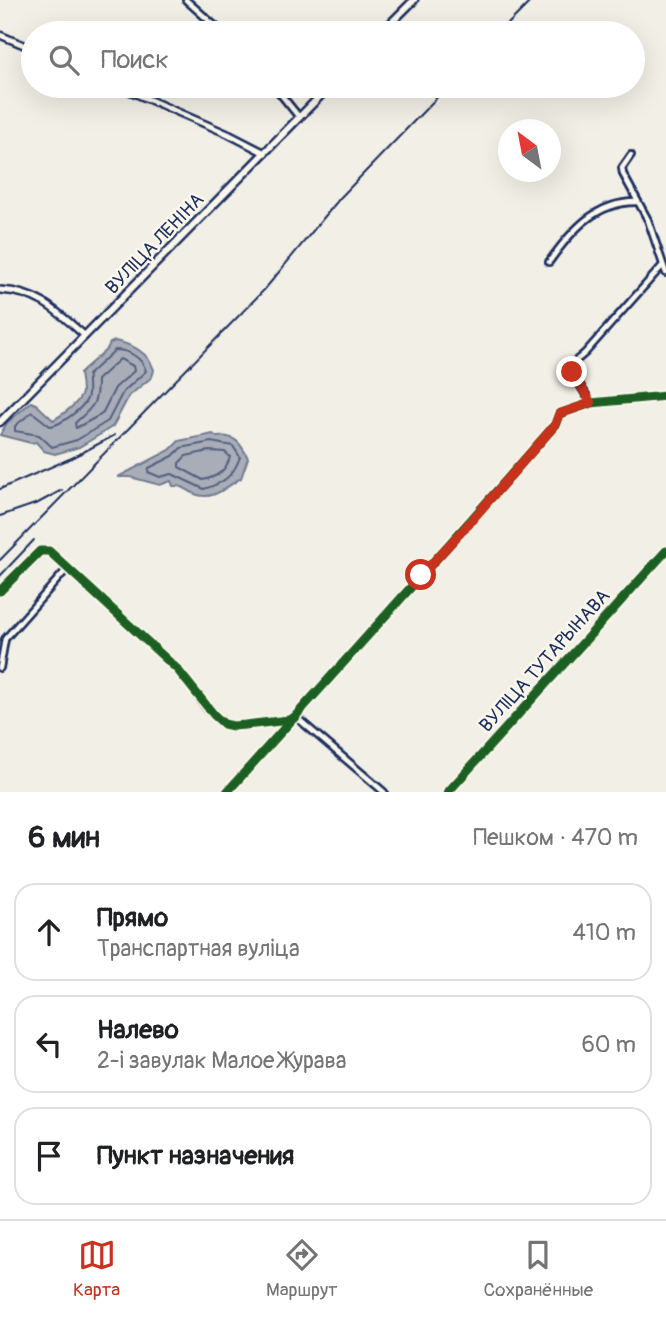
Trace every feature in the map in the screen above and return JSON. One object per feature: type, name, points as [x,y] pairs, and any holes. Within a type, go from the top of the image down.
[{"type":"main road","points":[[393,21],[414,0]]},
{"type":"main road","name":"ВУЛІЦА ЛЕНІНА","points":[[0,422],[318,98]]},
{"type":"street","points":[[186,0],[210,21]]},
{"type":"street","points":[[0,34],[21,44]]},
{"type":"street","points":[[146,98],[265,153]]},
{"type":"street","points":[[284,98],[299,117]]},
{"type":"street","points":[[631,155],[622,168],[623,174],[639,202],[666,273]]},
{"type":"street","points":[[549,262],[575,229],[593,213],[619,203],[639,202]]},
{"type":"street","points":[[591,403],[571,366],[585,354],[663,265]]},
{"type":"street","points":[[0,290],[19,293],[46,303],[85,336]]},
{"type":"street","points":[[227,792],[519,466],[555,425],[559,414],[591,403],[666,396]]},
{"type":"street","points":[[0,592],[40,551],[49,551],[177,669],[214,715],[228,725],[281,722],[296,716]]},
{"type":"street","name":"ВУЛІЦА ТУТАРЫНАВА","points":[[448,792],[666,551]]},
{"type":"street","points":[[0,668],[5,639],[67,569]]},
{"type":"street","points":[[296,716],[384,792]]},
{"type":"water","points":[[115,341],[139,350],[148,358],[154,370],[152,377],[129,396],[113,426],[79,447],[55,454],[44,451],[36,442],[0,435],[7,423],[31,402],[53,420],[70,408],[81,396],[80,374]]},
{"type":"water","points":[[213,434],[237,441],[248,458],[241,478],[214,494],[195,494],[182,487],[173,486],[171,481],[160,485],[130,477],[118,477],[170,450],[179,441]]},
{"type":"railway","points":[[511,21],[532,0]]},
{"type":"railway","points":[[0,560],[265,289],[340,198],[436,98]]},
{"type":"railway","points":[[0,489],[74,457],[115,435]]},
{"type":"railway","points":[[0,516],[38,503],[62,490]]},
{"type":"railway","points":[[0,576],[34,540]]},
{"type":"cycle path","points":[[227,792],[555,425],[559,414],[591,403],[666,396]]},
{"type":"cycle path","points":[[0,591],[40,551],[49,551],[177,669],[224,724],[245,725],[296,717]]},
{"type":"cycle path","points":[[448,792],[666,551]]},
{"type":"route","points":[[421,575],[555,425],[559,414],[591,403],[572,372]]}]
